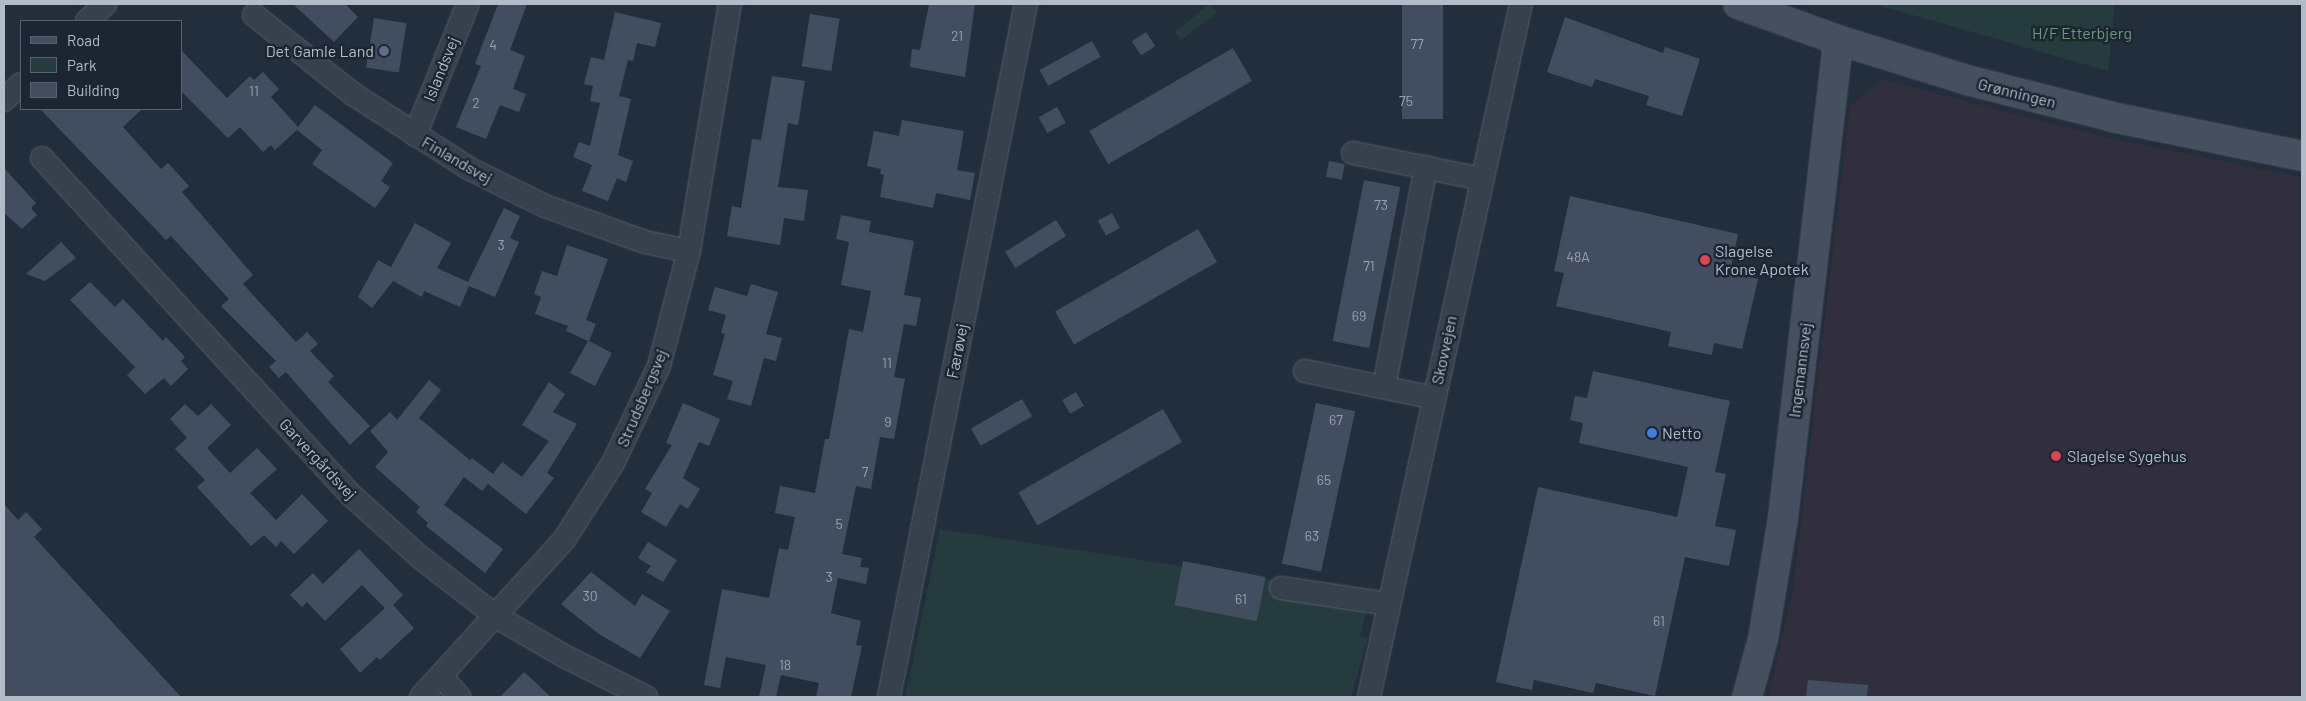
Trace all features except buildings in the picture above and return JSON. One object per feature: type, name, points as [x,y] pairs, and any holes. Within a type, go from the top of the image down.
[{"type":"street","points":[[88,20],[105,4]]},
{"type":"street","name":"Islandsvej","points":[[415,135],[468,4]]},
{"type":"street","name":"Strudsbergsvej","points":[[421,697],[497,617],[564,540],[613,463],[659,366],[689,250],[730,4]]},
{"type":"street","name":"Færøvej","points":[[889,697],[1026,4]]},
{"type":"street","name":"Skovvejen","points":[[1368,697],[1521,4]]},
{"type":"street","name":"Grønningen","points":[[1738,4],[1838,40],[1967,80],[2108,116],[2302,156]]},
{"type":"street","name":"Finlandsvej","points":[[254,15],[353,94],[470,170],[545,206],[645,242],[689,250]]},
{"type":"street","name":"Ingemannsvej","points":[[1747,697],[1763,639],[1783,518],[1838,40]]},
{"type":"street","points":[[4,100],[20,85]]},
{"type":"street","points":[[1353,153],[1482,179]]},
{"type":"street","name":"Garvergårdsvej","points":[[42,158],[351,495],[421,558],[497,617],[564,656],[646,697]]},
{"type":"street","points":[[1384,387],[1426,167]]},
{"type":"street","points":[[1305,371],[1434,398]]},
{"type":"street","points":[[1281,588],[1388,604]]},
{"type":"street","points":[[441,676],[459,697]]},
{"type":"shaded area","name":"Slagelse Sygehus","points":[[1884,80],[2100,136],[2302,178],[2302,697],[1768,697],[1793,591],[1850,106]]},
{"type":"green space","points":[[1210,4],[1217,13],[1181,40],[1175,32]]},
{"type":"green space","name":"H/F Etterbjerg","points":[[1874,4],[2115,4],[2108,71]]},
{"type":"green space","points":[[940,529],[1371,595],[1360,637],[1368,638],[1351,697],[905,697]]},
{"type":"place","name":"Det Gamle Land","points":[[384,51]]},
{"type":"place","name":"Slagelse Krone Apotek","points":[[1705,260]]},
{"type":"place","name":"Netto","points":[[1652,433]]},
{"type":"place","name":"Slagelse Sygehus","points":[[2056,456]]}]
